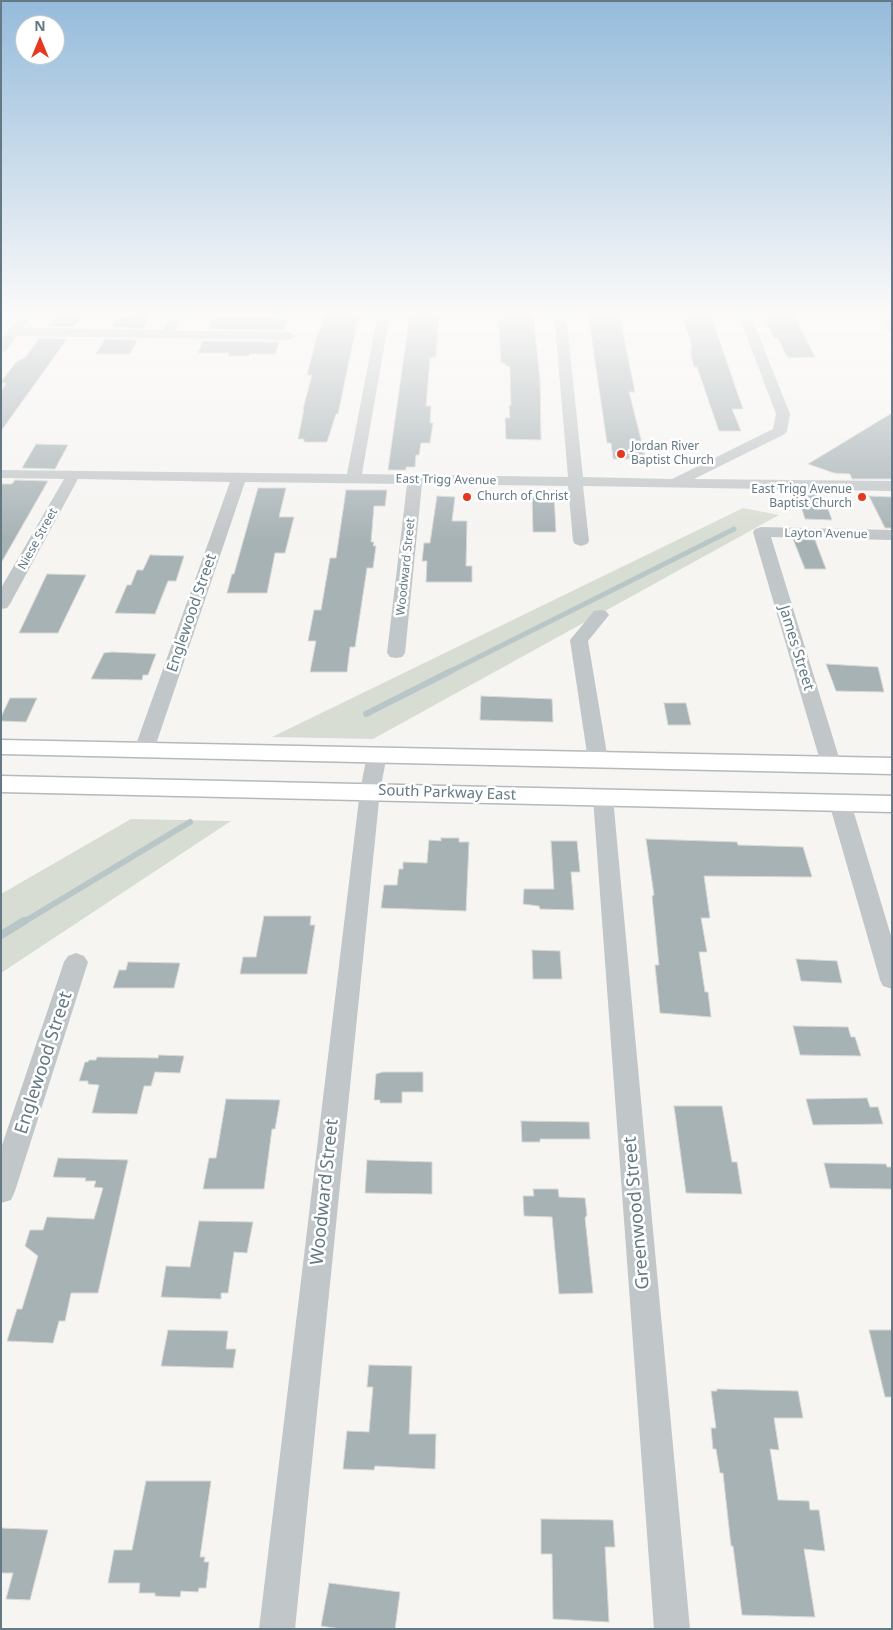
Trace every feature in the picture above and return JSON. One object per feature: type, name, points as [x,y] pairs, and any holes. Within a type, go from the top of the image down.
[{"type":"main road","points":[[1,747],[892,766]]},
{"type":"main road","name":"South Parkway East","points":[[1,784],[892,804]]},
{"type":"street","points":[[354,479],[370,389]]},
{"type":"street","points":[[567,389],[581,541]]},
{"type":"street","points":[[672,483],[780,431],[783,414],[773,389]]},
{"type":"street","name":"East Trigg Avenue","points":[[1,474],[892,486]]},
{"type":"street","name":"Niese Street","points":[[1,604],[74,474]]},
{"type":"street","name":"Englewood Street","points":[[144,750],[239,477]]},
{"type":"street","name":"Woodward Street","points":[[396,653],[415,480]]},
{"type":"street","name":"Layton Avenue","points":[[761,532],[892,535]]},
{"type":"street","name":"James Street","points":[[761,532],[831,764]]},
{"type":"street","points":[[598,760],[579,640],[600,615]]},
{"type":"street","name":"Woodward Street","points":[[277,1629],[370,791],[377,755]]},
{"type":"street","name":"Greenwood Street","points":[[603,798],[672,1629]]},
{"type":"street","points":[[840,803],[892,980]]},
{"type":"street","name":"Englewood Street","points":[[1,1191],[76,962]]},
{"type":"shaded area","points":[[743,508],[779,515],[373,739],[272,737]]},
{"type":"shaded area","points":[[131,819],[231,821],[1,973],[1,894]]},
{"type":"building","points":[[3,389],[31,389],[1,431],[1,392]]},
{"type":"building","points":[[308,389],[343,389],[338,414],[336,414],[327,442],[304,442],[304,439],[298,439]]},
{"type":"building","points":[[399,389],[427,389],[426,406],[431,406],[430,423],[433,423],[430,443],[421,443],[419,455],[416,455],[415,467],[406,467],[406,470],[388,470]]},
{"type":"building","points":[[511,389],[540,389],[541,440],[506,439],[505,418],[510,418],[509,405],[511,406]]},
{"type":"building","points":[[599,389],[634,389],[635,392],[629,392],[646,459],[613,459],[611,443],[607,443]]},
{"type":"building","points":[[705,389],[736,389],[743,409],[732,409],[741,431],[719,431]]},
{"type":"building","points":[[892,413],[892,479],[852,479],[850,474],[834,473],[808,464]]},
{"type":"building","points":[[36,444],[68,445],[55,469],[22,468]]},
{"type":"building","points":[[15,480],[48,481],[1,563],[1,484],[12,484]]},
{"type":"building","points":[[258,488],[286,488],[279,517],[294,517],[285,553],[275,553],[267,593],[227,593],[232,574],[234,574]]},
{"type":"building","points":[[346,490],[387,490],[385,506],[374,506],[371,542],[374,542],[373,546],[376,546],[373,568],[367,568],[355,647],[350,647],[347,672],[310,672],[316,641],[308,641],[314,610],[321,610],[330,558],[336,558]]},
{"type":"building","points":[[797,494],[823,495],[832,520],[805,519]]},
{"type":"building","points":[[437,496],[455,497],[452,521],[467,521],[466,566],[472,566],[472,582],[426,582],[427,561],[422,561],[424,543],[430,543]]},
{"type":"building","points":[[532,496],[554,496],[556,532],[533,532]]},
{"type":"building","points":[[869,496],[892,497],[892,528],[885,528]]},
{"type":"building","points":[[793,539],[815,540],[826,569],[805,569]]},
{"type":"building","points":[[150,555],[184,556],[176,581],[168,581],[155,614],[115,613],[127,585],[131,585],[137,570],[143,570]]},
{"type":"building","points":[[47,574],[86,575],[58,633],[19,633]]},
{"type":"building","points":[[104,653],[156,654],[148,675],[143,675],[142,680],[91,679]]},
{"type":"building","points":[[826,664],[878,667],[884,692],[836,691]]},
{"type":"building","points":[[481,696],[552,699],[553,722],[480,720]]},
{"type":"building","points":[[10,698],[37,698],[26,722],[1,721]]},
{"type":"building","points":[[664,703],[686,703],[691,725],[668,725]]},
{"type":"building","points":[[441,838],[459,838],[459,842],[469,842],[466,911],[381,908],[384,885],[397,885],[399,869],[403,869],[403,862],[427,863],[429,840],[441,841]]},
{"type":"building","points":[[646,839],[737,842],[738,845],[803,847],[812,877],[704,876],[710,918],[701,918],[707,952],[699,952],[705,992],[708,992],[711,1017],[660,1013],[655,965],[659,965],[652,896],[654,895]]},
{"type":"building","points":[[551,841],[577,841],[580,872],[571,872],[574,910],[540,909],[539,906],[523,904],[524,889],[554,889]]},
{"type":"building","points":[[264,916],[311,916],[310,925],[315,925],[307,974],[240,974],[243,957],[256,957]]},
{"type":"building","points":[[532,950],[560,951],[562,979],[533,979]]},
{"type":"building","points":[[796,959],[837,961],[842,983],[801,981]]},
{"type":"building","points":[[128,962],[180,963],[174,988],[113,988],[119,970],[126,970]]},
{"type":"building","points":[[793,1026],[848,1027],[851,1037],[855,1037],[861,1056],[800,1055]]},
{"type":"building","points":[[159,1055],[184,1056],[180,1073],[155,1072],[151,1086],[144,1086],[137,1114],[92,1113],[99,1085],[88,1084],[88,1081],[79,1081],[85,1062],[96,1060],[97,1057],[158,1058]]},
{"type":"building","points":[[383,1072],[423,1072],[423,1092],[402,1092],[402,1103],[380,1103],[380,1100],[374,1100],[376,1074]]},
{"type":"building","points":[[867,1098],[870,1107],[878,1107],[883,1124],[813,1125],[806,1099]]},
{"type":"building","points":[[226,1099],[280,1100],[275,1129],[272,1129],[264,1189],[203,1189],[209,1158],[216,1158]]},
{"type":"building","points":[[674,1106],[722,1106],[732,1162],[737,1162],[742,1194],[686,1193]]},
{"type":"building","points":[[521,1121],[589,1122],[590,1139],[540,1139],[540,1142],[522,1142]]},
{"type":"building","points":[[58,1158],[128,1160],[98,1293],[71,1293],[65,1321],[59,1321],[53,1343],[7,1341],[17,1309],[22,1309],[38,1256],[25,1246],[30,1230],[43,1230],[47,1217],[94,1219],[103,1188],[94,1187],[96,1181],[85,1181],[86,1178],[53,1177]]},
{"type":"building","points":[[367,1160],[432,1162],[432,1194],[365,1193]]},
{"type":"building","points":[[824,1163],[886,1164],[887,1167],[892,1167],[892,1189],[830,1188]]},
{"type":"building","points":[[533,1189],[558,1189],[559,1197],[585,1198],[587,1215],[585,1218],[593,1293],[559,1294],[552,1217],[524,1216],[523,1196],[534,1196]]},
{"type":"building","points":[[199,1221],[253,1222],[247,1253],[234,1252],[228,1293],[221,1293],[221,1299],[161,1297],[166,1266],[190,1267]]},
{"type":"building","points":[[168,1330],[228,1331],[226,1349],[236,1349],[233,1368],[161,1366]]},
{"type":"building","points":[[869,1330],[892,1330],[892,1397],[885,1397]]},
{"type":"building","points":[[369,1365],[412,1366],[409,1434],[436,1434],[435,1469],[375,1466],[374,1470],[343,1469],[347,1431],[369,1432],[373,1387],[367,1387]]},
{"type":"building","points":[[717,1389],[798,1391],[803,1418],[774,1418],[779,1450],[770,1449],[778,1500],[809,1501],[810,1510],[819,1510],[825,1551],[804,1549],[815,1617],[742,1615],[733,1546],[731,1546],[723,1473],[720,1473],[716,1449],[713,1449],[711,1428],[716,1428],[711,1391],[717,1391]]},
{"type":"building","points":[[146,1481],[211,1481],[200,1557],[205,1557],[204,1562],[209,1562],[206,1588],[199,1588],[198,1592],[181,1591],[180,1597],[155,1596],[155,1593],[139,1593],[140,1583],[108,1583],[114,1550],[132,1550]]},
{"type":"building","points":[[541,1519],[613,1520],[615,1547],[605,1547],[609,1622],[553,1619],[552,1554],[541,1554]]},
{"type":"building","points":[[1,1528],[48,1530],[30,1600],[6,1599],[13,1573],[1,1573]]},
{"type":"building","points":[[329,1583],[400,1592],[395,1629],[341,1629],[321,1626]]},
{"type":"waterway","points":[[449,672],[734,529]]},
{"type":"waterway","points":[[366,714],[451,671]]},
{"type":"waterway","points":[[22,923],[190,822]]},
{"type":"waterway","points":[[1,935],[24,921]]},
{"type":"place","name":"Jordan River Baptist Church","points":[[621,454]]},
{"type":"place","name":"Church of Christ","points":[[467,497]]},
{"type":"place","name":"East Trigg Avenue Baptist Church","points":[[862,497]]}]
